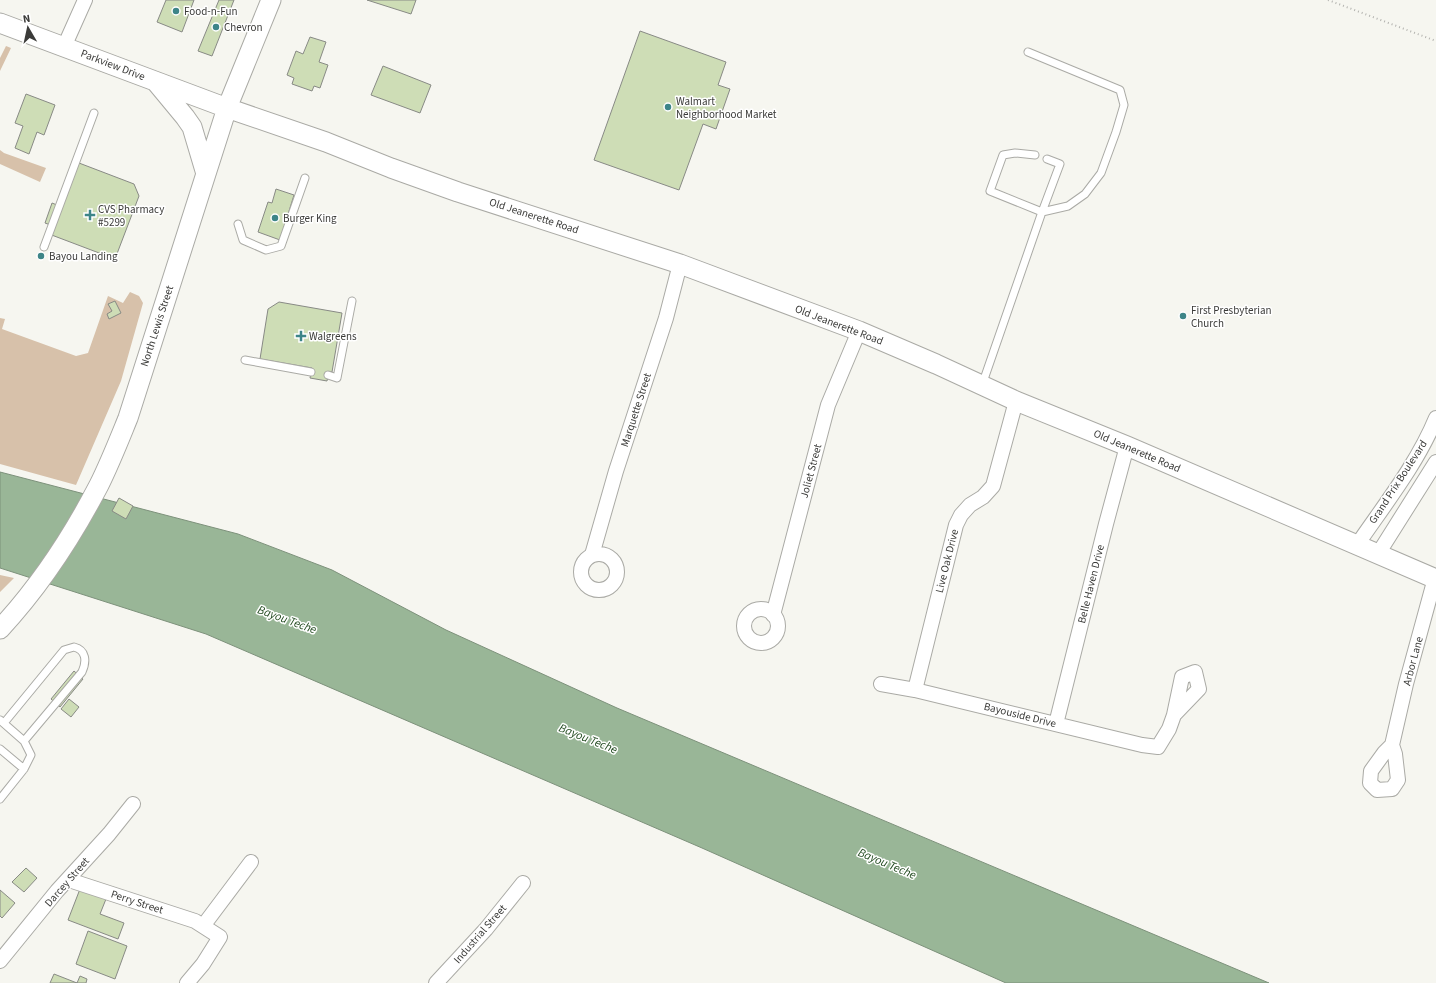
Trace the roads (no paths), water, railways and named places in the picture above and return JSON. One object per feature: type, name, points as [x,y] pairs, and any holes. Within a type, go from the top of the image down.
[{"type":"main road","name":"North Lewis Street","points":[[0,629],[19,609],[50,566],[86,509],[113,455],[128,418],[227,108],[270,0]]},
{"type":"main road","name":"Parkview Drive","points":[[0,23],[227,108]]},
{"type":"main road","points":[[155,81],[192,127],[206,174]]},
{"type":"main road","name":"Old Jeanerette Road","points":[[227,108],[326,142],[391,168],[458,192],[680,264],[859,331],[1016,401],[1127,446],[1435,578]]},
{"type":"street","points":[[64,47],[85,0]]},
{"type":"street","name":"Marquette Street","points":[[592,555],[616,471],[666,318],[680,264]]},
{"type":"street","name":"Joliet Street","points":[[774,615],[828,405],[859,331]]},
{"type":"street","name":"Live Oak Drive","points":[[915,690],[956,525],[961,515],[970,505],[983,497],[993,486],[1016,401]]},
{"type":"street","name":"Grand Prix Boulevard","points":[[1357,545],[1412,463],[1431,430],[1436,418]]},
{"type":"street","name":"Belle Haven Drive","points":[[1056,724],[1127,446]]},
{"type":"street","name":"Grand Prix Boulevard","points":[[1378,554],[1436,462]]},
{"type":"street","name":"Arbor Lane","points":[[1392,745],[1406,684],[1435,578]]},
{"type":"street","name":"Bayouside Drive","points":[[881,684],[915,690],[1158,747],[1169,729],[1174,715]]},
{"type":"street","name":"Darcey Street","points":[[0,961],[133,804]]},
{"type":"street","points":[[203,926],[251,862]]},
{"type":"street","name":"Perry Street","points":[[69,880],[195,921],[220,937],[203,964],[187,983]]},
{"type":"street","name":"Industrial Street","points":[[436,983],[486,929],[523,883]]},
{"type":"lane","points":[[1028,52],[1120,90],[1124,105],[1101,174],[1085,194],[1068,206],[1042,212],[990,191],[1003,155],[1015,153],[1035,155]]},
{"type":"lane","points":[[44,247],[94,113]]},
{"type":"lane","points":[[982,385],[1060,164],[1047,159]]},
{"type":"lane","points":[[238,224],[243,240],[266,250],[281,246],[305,178]]},
{"type":"lane","points":[[328,375],[336,378],[352,301]]},
{"type":"lane","points":[[245,360],[311,372]]},
{"type":"lane","points":[[0,799],[24,769],[31,756],[24,741],[2,722],[64,650],[74,647],[81,650],[85,657],[82,672],[24,741]]},
{"type":"lane","points":[[0,749],[24,769]]},
{"type":"water","name":"Bayou Teche","points":[[0,472],[238,534],[332,570],[446,630],[617,708],[1269,983],[1006,983],[702,848],[206,634],[0,568]]},
{"type":"place","name":"Food-n-Fun","points":[[176,11]]},
{"type":"place","name":"Chevron","points":[[216,27]]},
{"type":"place","name":"Walmart Neighborhood Market","points":[[668,107]]},
{"type":"place","name":"CVS Pharmacy #5299","points":[[90,215]]},
{"type":"place","name":"Burger King","points":[[275,218]]},
{"type":"place","name":"Bayou Landing","points":[[41,256]]},
{"type":"place","name":"First Presbyterian Church","points":[[1183,316]]},
{"type":"place","name":"Walgreens","points":[[301,336]]}]
